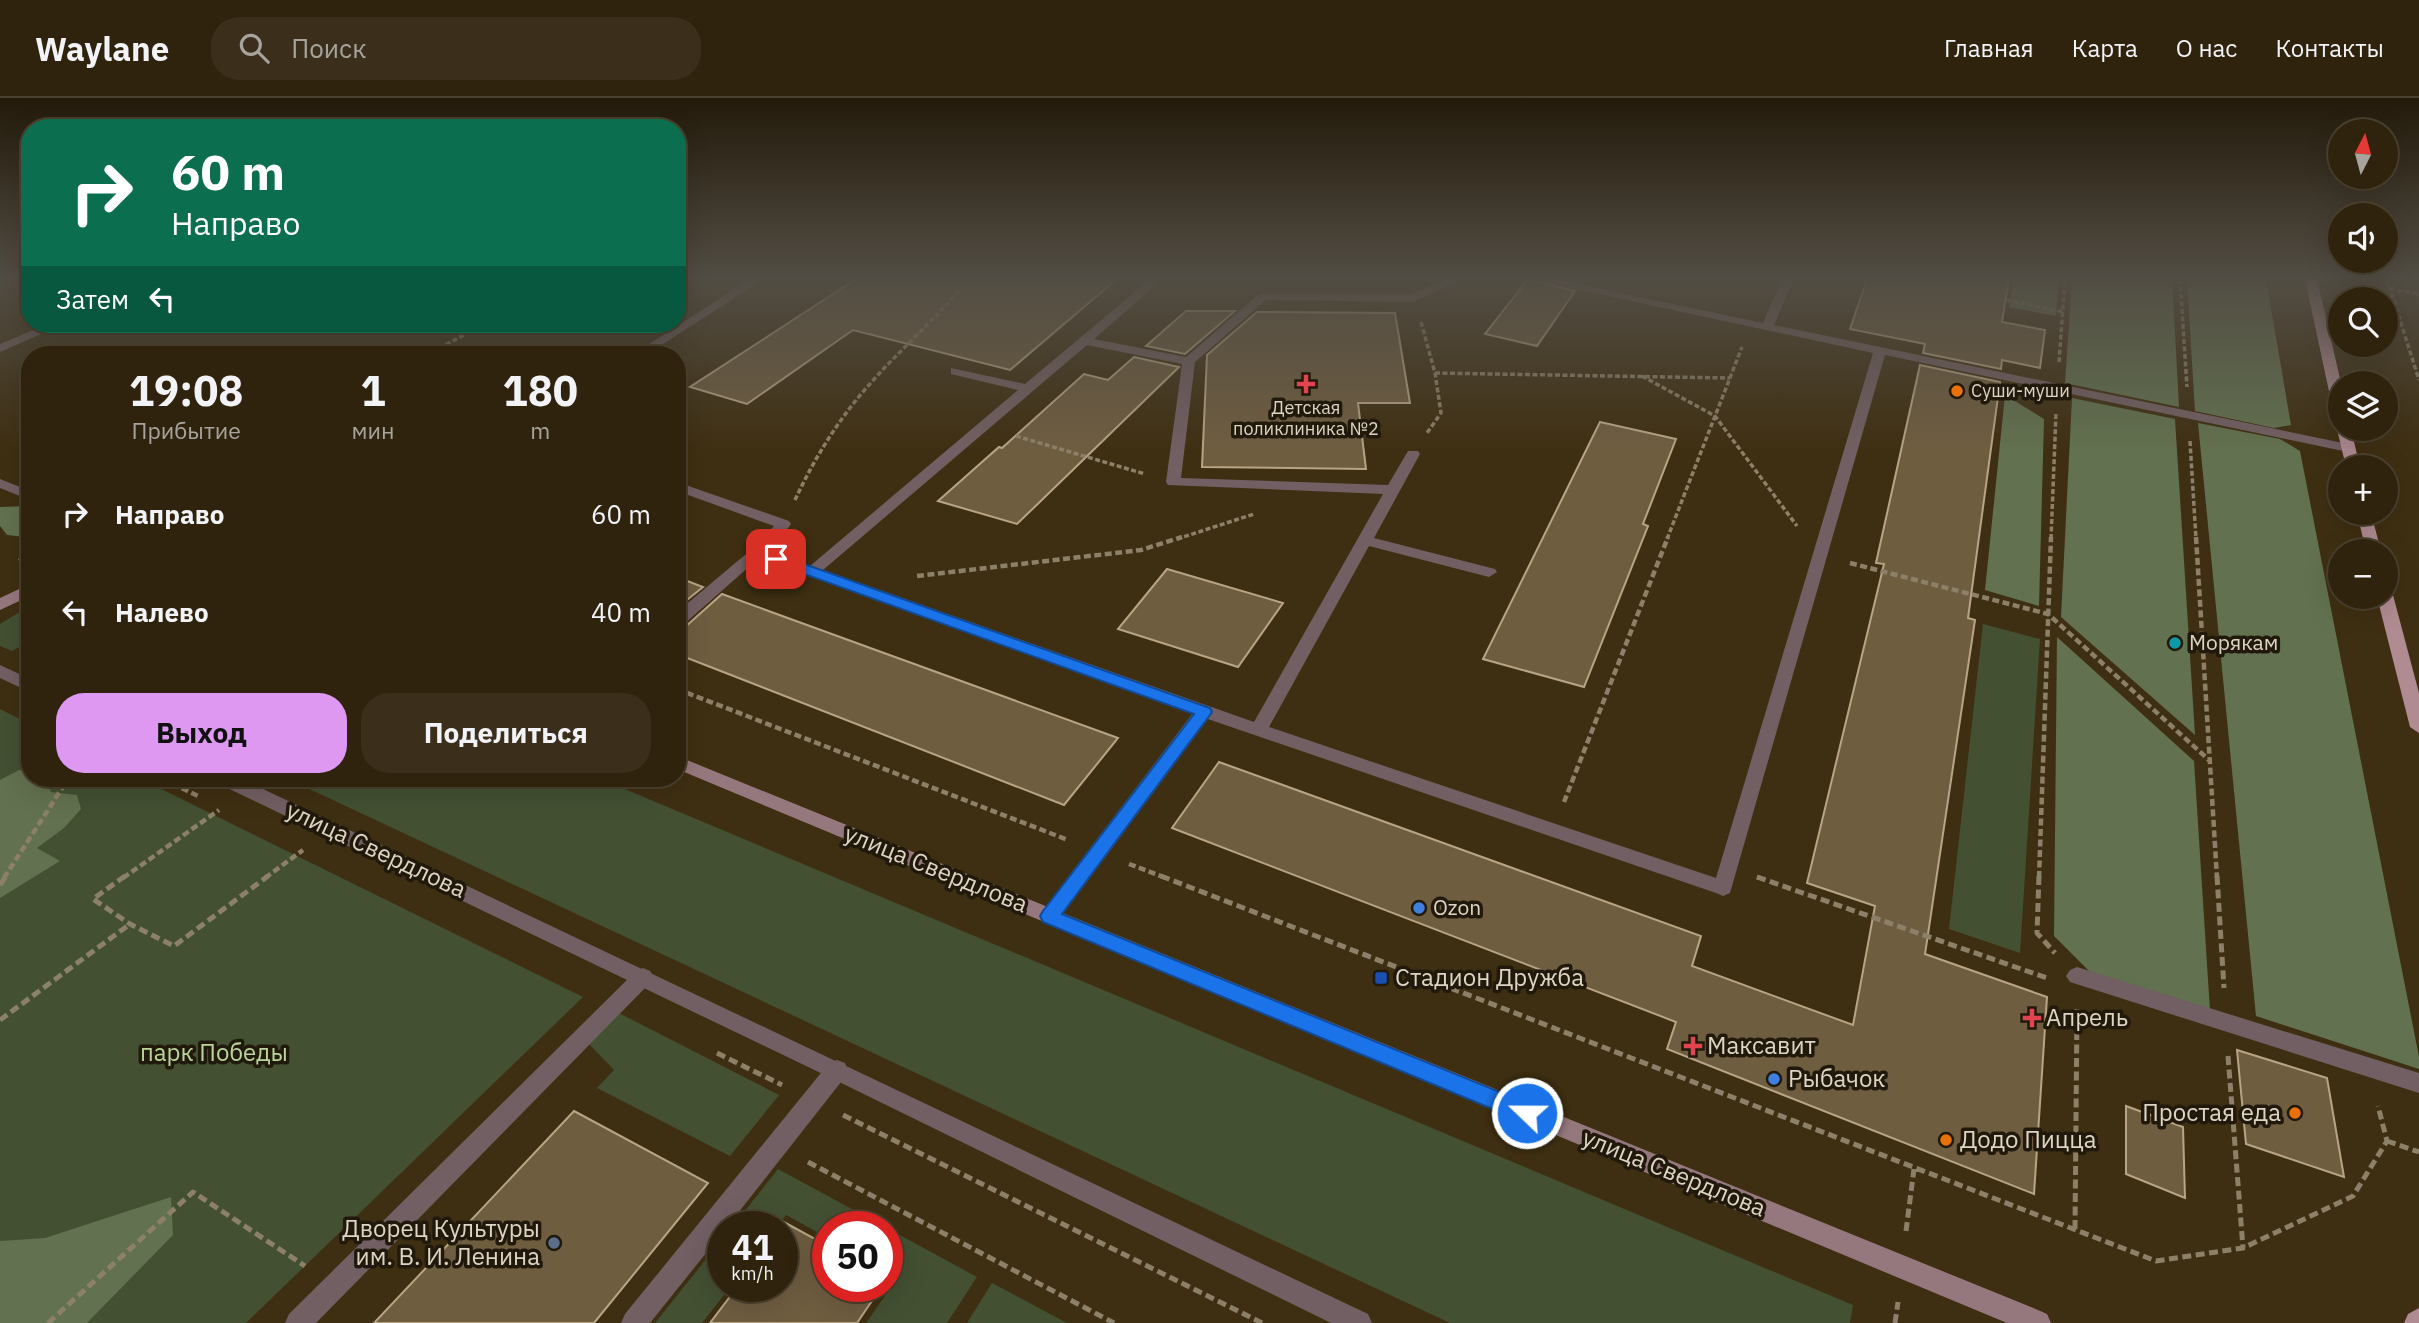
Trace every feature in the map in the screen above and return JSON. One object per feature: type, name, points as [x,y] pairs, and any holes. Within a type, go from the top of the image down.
[{"type":"main road","points":[[2324,336],[2331,371]]},
{"type":"main road","points":[[2347,441],[2350,455]]},
{"type":"main road","points":[[0,605],[21,594]]},
{"type":"main road","points":[[2389,609],[2419,727]]},
{"type":"main road","name":"улица Свердлова","points":[[686,766],[2017,1317],[2038,1323]]},
{"type":"street","points":[[0,348],[29,336]]},
{"type":"street","points":[[652,346],[668,336]]},
{"type":"street","points":[[813,571],[1090,336]]},
{"type":"street","points":[[1218,336],[1189,362],[1173,482],[1393,490]]},
{"type":"street","points":[[1812,336],[2348,448]]},
{"type":"street","points":[[1084,341],[1189,362]]},
{"type":"street","points":[[757,552],[1204,712],[1723,888],[1880,350]]},
{"type":"street","points":[[956,371],[1028,389]]},
{"type":"street","points":[[1258,730],[1413,454]]},
{"type":"street","points":[[0,484],[21,492]]},
{"type":"street","points":[[686,489],[784,524],[757,552],[686,613]]},
{"type":"street","points":[[1365,540],[1489,572]]},
{"type":"street","points":[[0,671],[21,681]]},
{"type":"street","points":[[1050,916],[1204,712]]},
{"type":"street","name":"улица Свердлова","points":[[243,787],[1359,1323]]},
{"type":"street","points":[[298,1323],[643,977]]},
{"type":"street","points":[[2077,982],[2226,1022],[2419,1083]]},
{"type":"street","points":[[634,1323],[837,1070]]},
{"type":"path","points":[[443,346],[462,336]]},
{"type":"path","points":[[784,524],[817,453],[868,386],[918,336]]},
{"type":"path","points":[[1413,454],[1441,413],[1436,373],[1425,336]]},
{"type":"path","points":[[1553,830],[1746,336]]},
{"type":"path","points":[[2061,336],[2037,933],[2077,982],[2075,1229]]},
{"type":"path","points":[[2183,336],[2226,1022],[2243,1248]]},
{"type":"path","points":[[2405,336],[2419,380]]},
{"type":"path","points":[[1436,373],[1730,378]]},
{"type":"path","points":[[1642,376],[1715,416],[1819,555],[2048,614],[2209,761]]},
{"type":"path","points":[[983,427],[1173,482]]},
{"type":"path","points":[[850,584],[1141,550],[1264,511]]},
{"type":"path","points":[[686,692],[2156,1261],[2243,1248],[2353,1196],[2387,1141],[2367,1067]]},
{"type":"path","points":[[0,885],[63,787]]},
{"type":"path","points":[[180,787],[223,808],[93,899],[130,923],[174,946],[304,849]]},
{"type":"path","points":[[292,844],[316,856]]},
{"type":"path","points":[[1730,868],[2077,982]]},
{"type":"path","points":[[0,1020],[130,923]]},
{"type":"path","points":[[714,1052],[1262,1323]]},
{"type":"path","points":[[2387,1141],[2419,1152]]},
{"type":"path","points":[[776,1146],[1114,1323]]},
{"type":"path","points":[[48,1323],[192,1192],[335,1286]]},
{"type":"green space","points":[[2068,336],[2175,336],[2179,407],[2065,383]]},
{"type":"green space","points":[[2190,336],[2276,336],[2291,425],[2274,428],[2195,411]]},
{"type":"green space","points":[[2005,395],[2044,419],[2039,606],[1985,590]]},
{"type":"green space","points":[[2072,398],[2175,419],[2195,735],[2061,617]]},
{"type":"green space","points":[[2198,423],[2280,439],[2300,451],[2328,594],[2328,609],[2331,609],[2419,1057],[2419,1069],[2256,1016]]},
{"type":"green space","points":[[21,506],[21,537],[7,535],[0,526],[0,507]]},
{"type":"green space","points":[[21,611],[21,646],[12,651],[0,646],[0,624]]},
{"type":"green space","points":[[1983,624],[2040,639],[2020,953],[1949,929]]},
{"type":"green space","points":[[2057,637],[2194,761],[2210,1011],[2090,972],[2054,936]]},
{"type":"green space","name":"парк Победы","points":[[0,709],[21,720],[21,787],[157,787],[583,997],[246,1323],[0,1323]]},
{"type":"green space","points":[[21,770],[21,787],[49,787],[51,792],[77,795],[81,809],[64,828],[37,848],[60,861],[0,898],[0,780]]},
{"type":"green space","points":[[305,787],[620,787],[1853,1305],[1850,1323],[1450,1323]]},
{"type":"green space","points":[[617,1012],[779,1095],[730,1156],[597,1088],[614,1070],[587,1042]]},
{"type":"green space","points":[[778,1169],[855,1211],[812,1211],[812,1229],[798,1222],[798,1211],[745,1211]]},
{"type":"green space","points":[[171,1197],[173,1235],[87,1323],[0,1323],[0,1241],[45,1238]]},
{"type":"green space","points":[[903,1237],[977,1277],[947,1323],[866,1323],[881,1302],[903,1302]]},
{"type":"green space","points":[[707,1258],[707,1302],[718,1302],[702,1323],[655,1323]]},
{"type":"green space","points":[[992,1283],[1067,1323],[967,1323]]},
{"type":"building","points":[[768,336],[844,336],[747,404],[690,387]]},
{"type":"building","points":[[877,336],[1050,336],[1010,370]]},
{"type":"building","points":[[1157,336],[1206,336],[1185,354],[1146,346]]},
{"type":"building","name":"Детская поликлиника №2","points":[[1229,336],[1399,336],[1410,403],[1358,403],[1366,469],[1202,467],[1207,355]]},
{"type":"building","points":[[1494,336],[1544,336],[1537,346]]},
{"type":"building","points":[[1886,336],[2044,336],[2040,368],[2002,360],[2001,369],[1923,353],[1925,344]]},
{"type":"building","points":[[1134,357],[1179,367],[1017,524],[938,501],[1084,374],[1108,380]]},
{"type":"building","points":[[1920,365],[2000,382],[1968,618],[1975,620],[1925,954],[2047,997],[2034,1194],[1667,1049],[1676,1022],[1172,828],[1219,762],[1701,936],[1692,966],[1853,1025],[1875,906],[1807,883],[1884,564],[1876,563]]},
{"type":"building","points":[[1600,422],[1676,439],[1643,524],[1648,526],[1584,687],[1483,659]]},
{"type":"building","points":[[1167,569],[1283,603],[1238,667],[1118,629]]},
{"type":"building","points":[[686,580],[703,587],[686,601]]},
{"type":"building","points":[[722,594],[1118,738],[1064,805],[686,658],[686,626]]},
{"type":"building","points":[[2237,1050],[2327,1078],[2344,1177],[2246,1144]]},
{"type":"building","points":[[2126,1106],[2183,1127],[2185,1198],[2126,1174]]},
{"type":"building","name":"Дворец Культуры им. В. И. Ленина","points":[[574,1111],[708,1183],[594,1323],[374,1323]]},
{"type":"building","points":[[798,1230],[812,1237],[812,1302],[871,1302],[857,1323],[710,1323],[726,1302],[798,1302]]},
{"type":"place","name":"Детская поликлиника №2","points":[[1306,384]]},
{"type":"place","name":"Суши-муши","points":[[1957,391]]},
{"type":"place","name":"Морякам","points":[[2175,643]]},
{"type":"place","name":"Ozon","points":[[1419,908]]},
{"type":"place","name":"Стадион Дружба","points":[[1381,978]]},
{"type":"place","name":"Апрель","points":[[2032,1018]]},
{"type":"place","name":"Максавит","points":[[1693,1046]]},
{"type":"place","name":"Рыбачок","points":[[1774,1079]]},
{"type":"place","name":"Простая еда","points":[[2295,1113]]},
{"type":"place","name":"Додо Пицца","points":[[1946,1140]]},
{"type":"place","name":"Дворец Культуры им. В. И. Ленина","points":[[554,1243]]},
{"type":"route","points":[[776,559],[1204,712],[1050,916],[1527,1113]]}]
